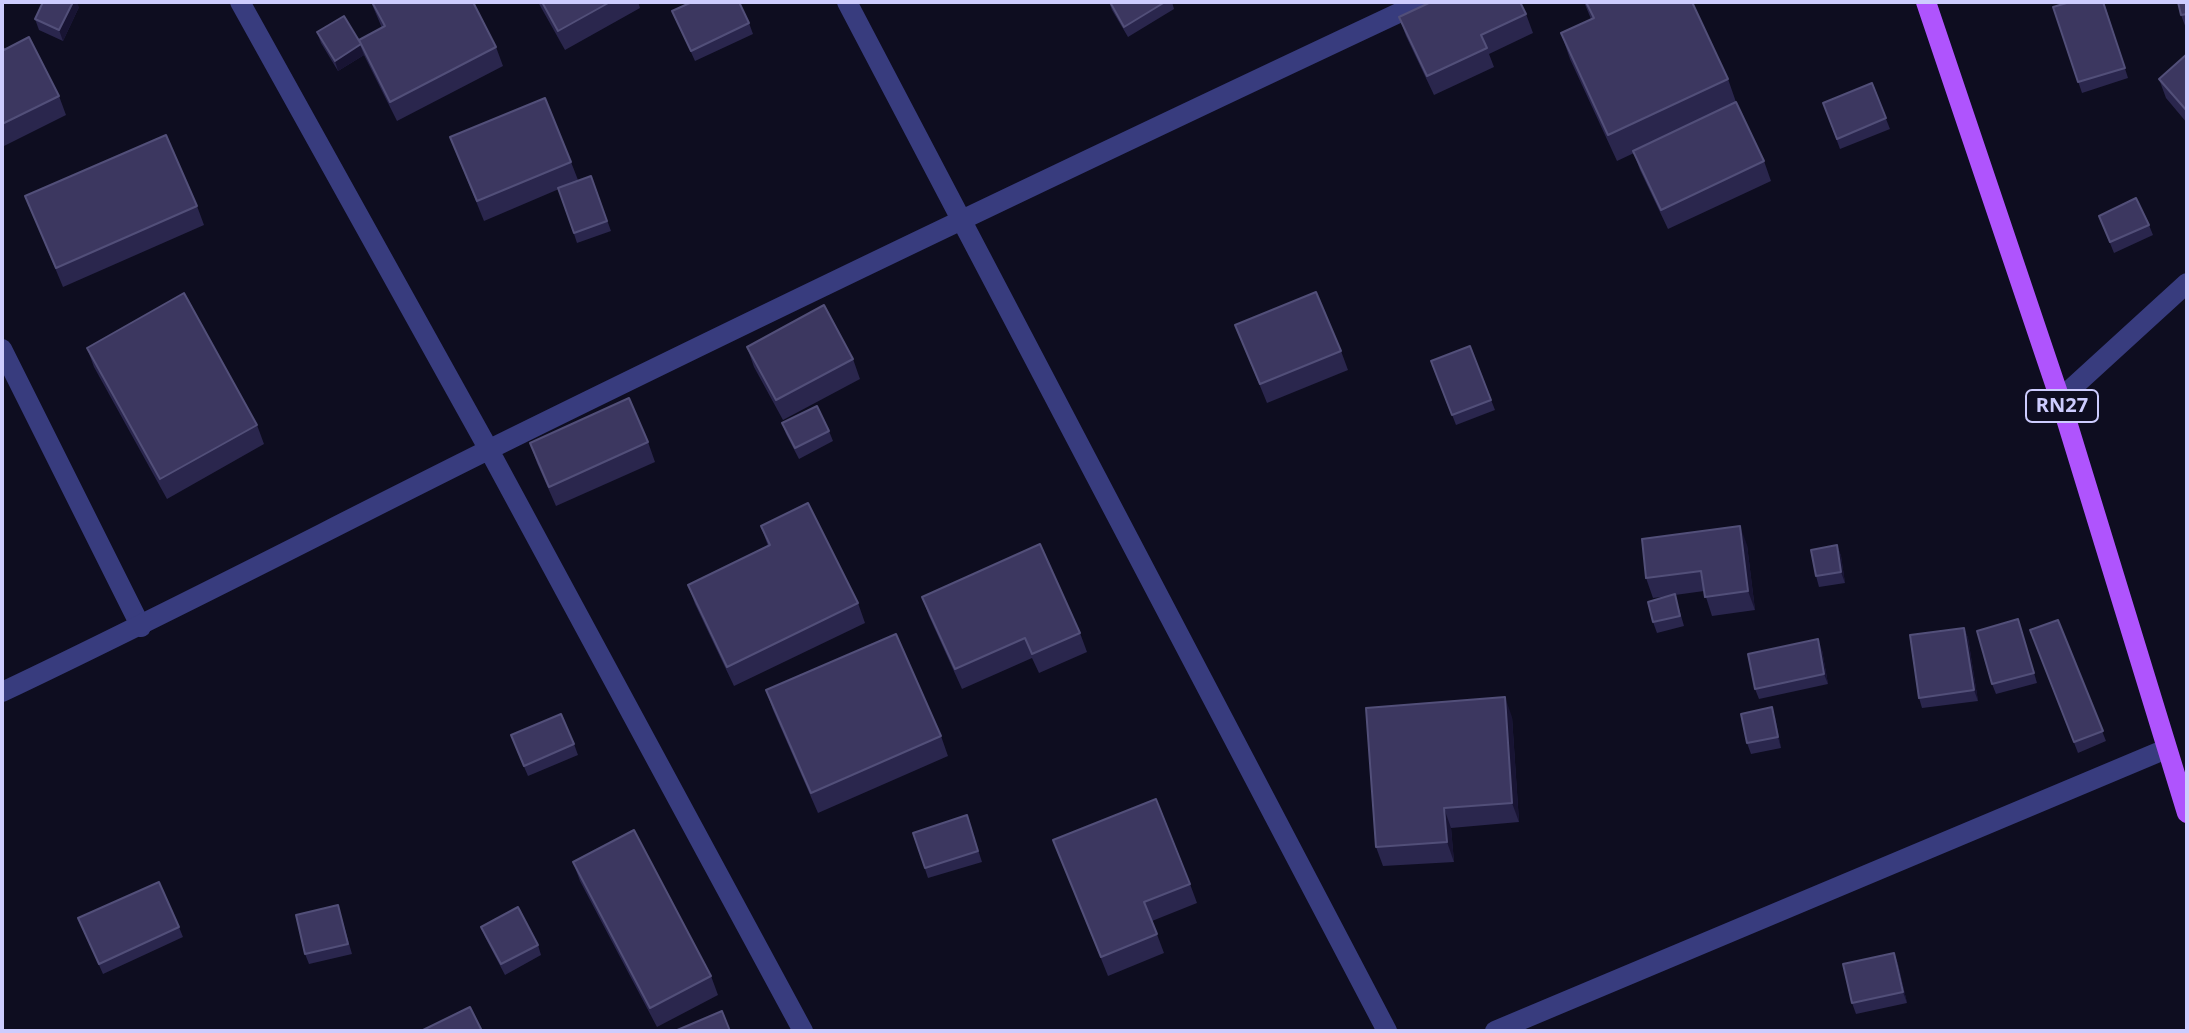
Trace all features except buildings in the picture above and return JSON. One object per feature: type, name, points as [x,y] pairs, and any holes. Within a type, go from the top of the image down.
[{"type":"main road","name":"RN27","points":[[1926,2],[2060,399],[2187,813]]},
{"type":"street","points":[[240,2],[489,450],[803,1031]]},
{"type":"street","points":[[847,2],[1387,1031]]},
{"type":"street","points":[[2,692],[141,627],[489,450],[962,218],[1422,2]]},
{"type":"street","points":[[2060,399],[2187,283]]},
{"type":"street","points":[[2,349],[141,627]]},
{"type":"street","points":[[1495,1031],[2166,749]]}]
